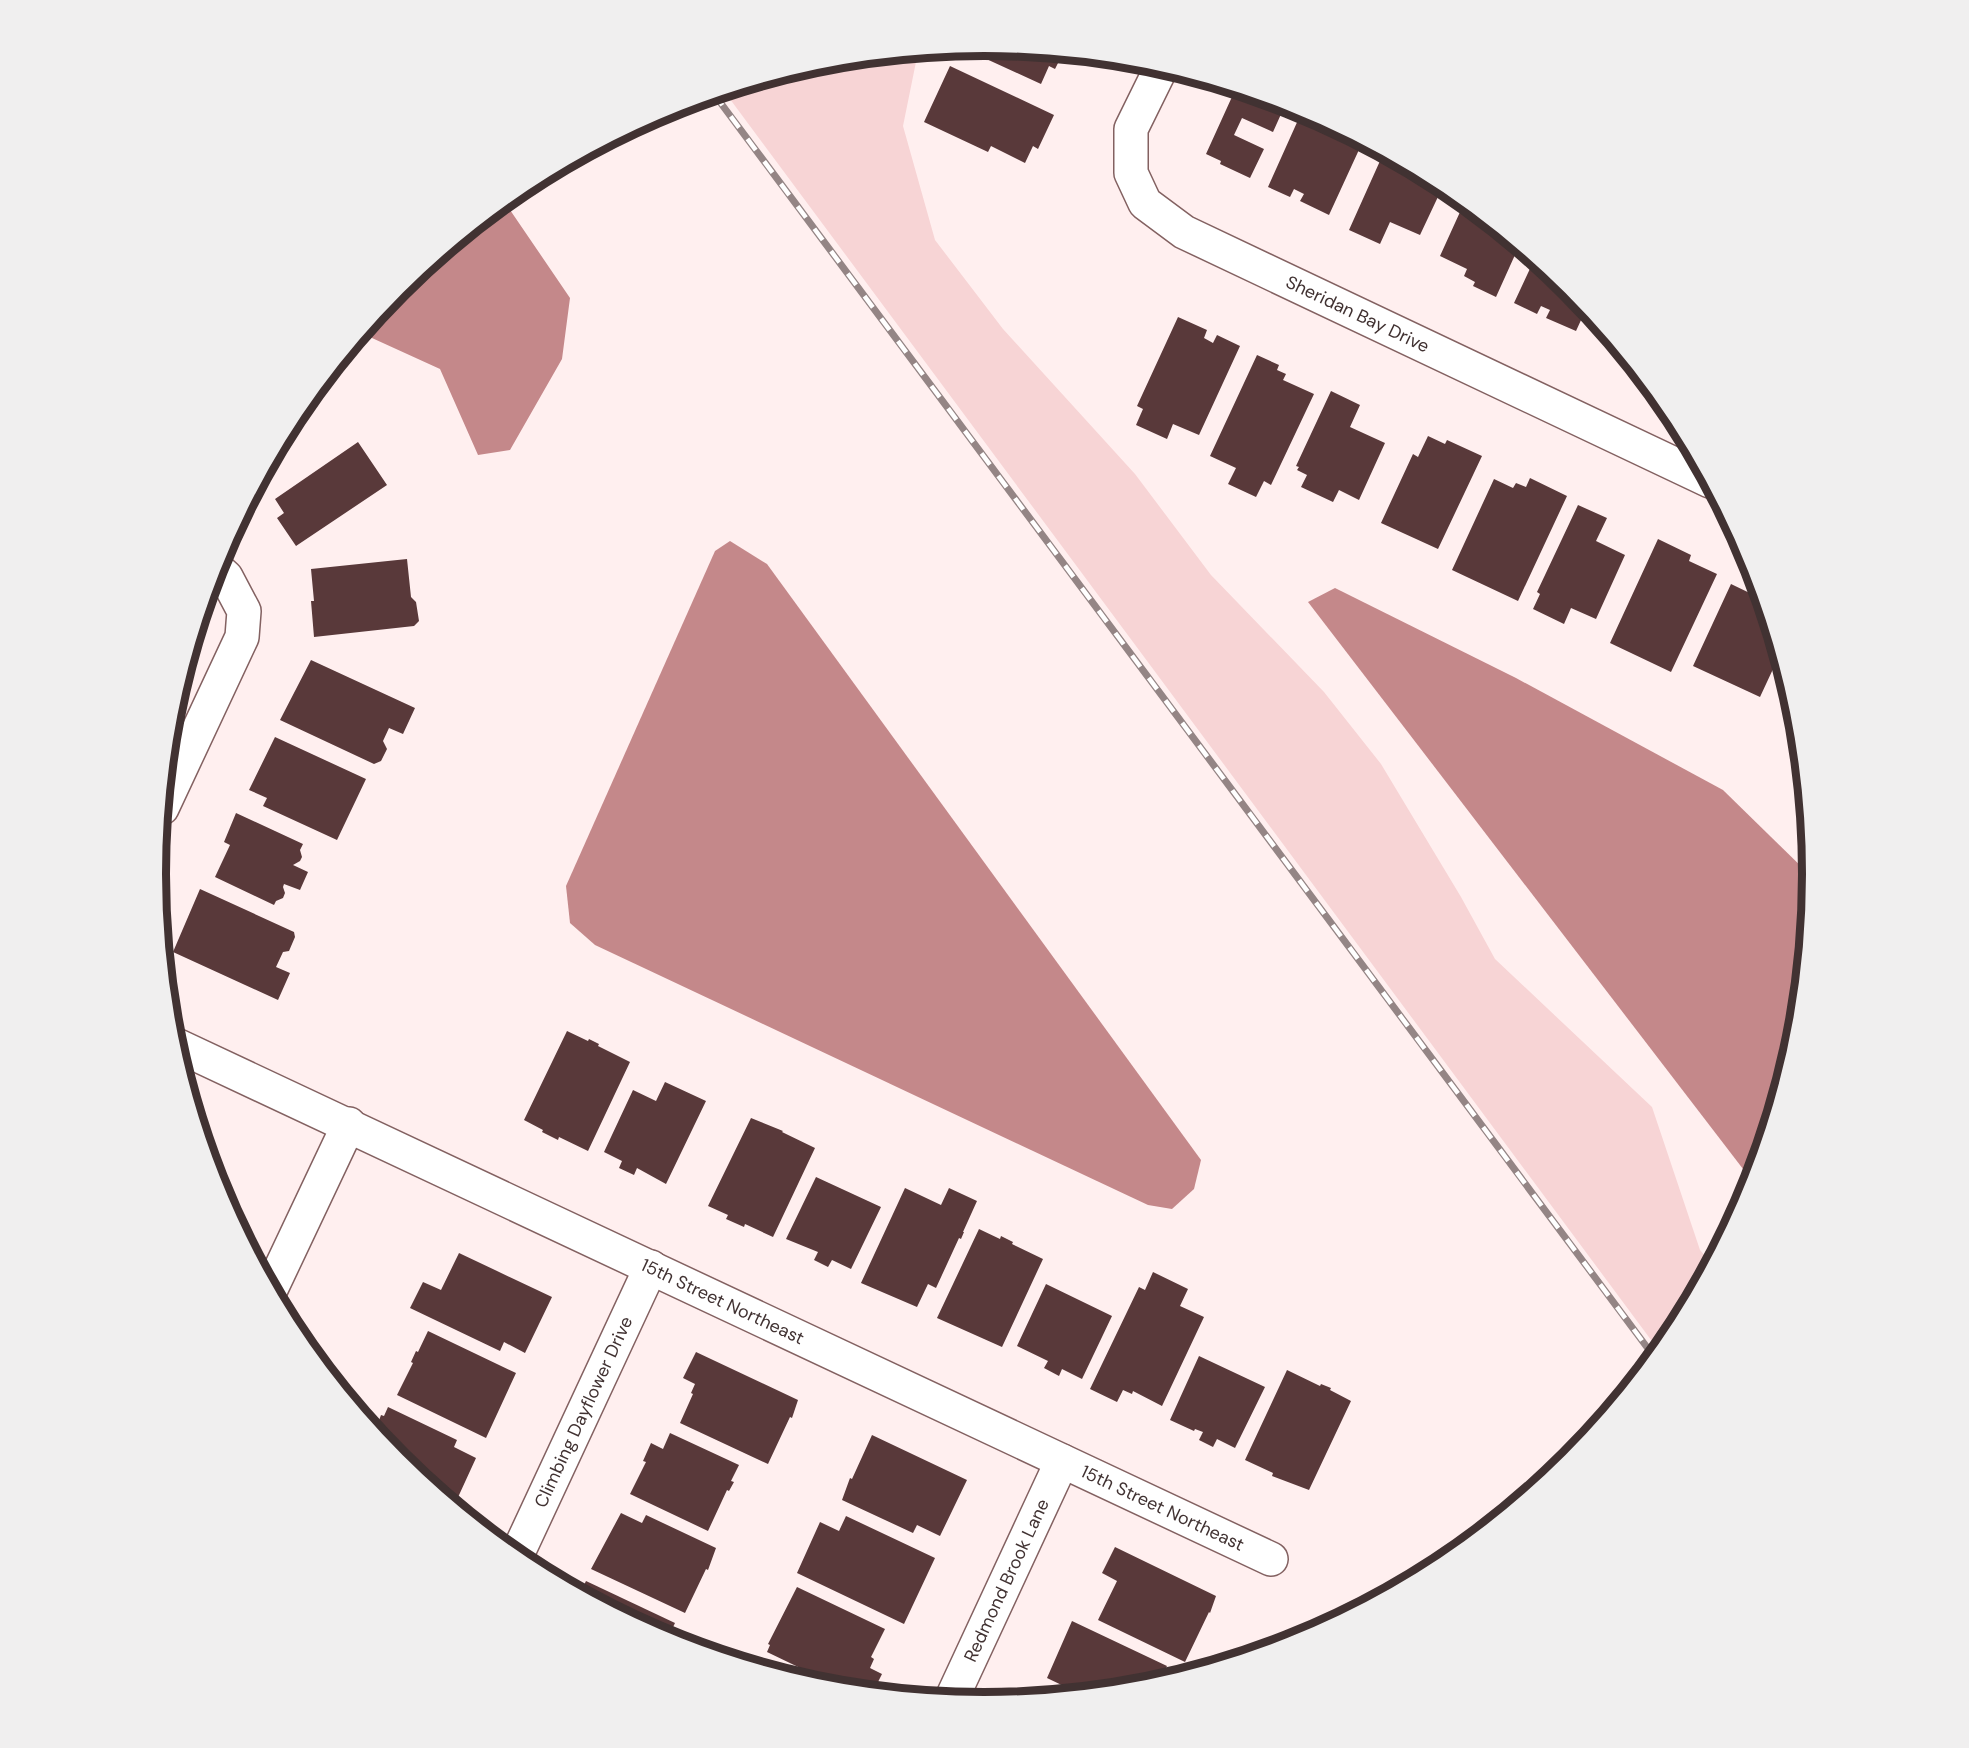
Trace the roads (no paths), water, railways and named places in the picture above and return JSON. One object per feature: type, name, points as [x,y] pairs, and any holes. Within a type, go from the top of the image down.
[{"type":"street","name":"Sheridan Bay Drive","points":[[1158,74],[1131,129],[1131,173],[1145,203],[1160,215],[1184,232],[1699,476]]},
{"type":"street","points":[[171,789],[242,637],[244,611],[223,574]]},
{"type":"street","name":"15th Street Northeast","points":[[186,1049],[349,1124],[1271,1559]]},
{"type":"street","points":[[275,1281],[349,1124]]},
{"type":"street","name":"Climbing Dayflower Drive","points":[[520,1548],[651,1267]]},
{"type":"street","name":"Redmond Brook Lane","points":[[955,1691],[1062,1461]]},
{"type":"railway","points":[[718,100],[1649,1351]]}]
